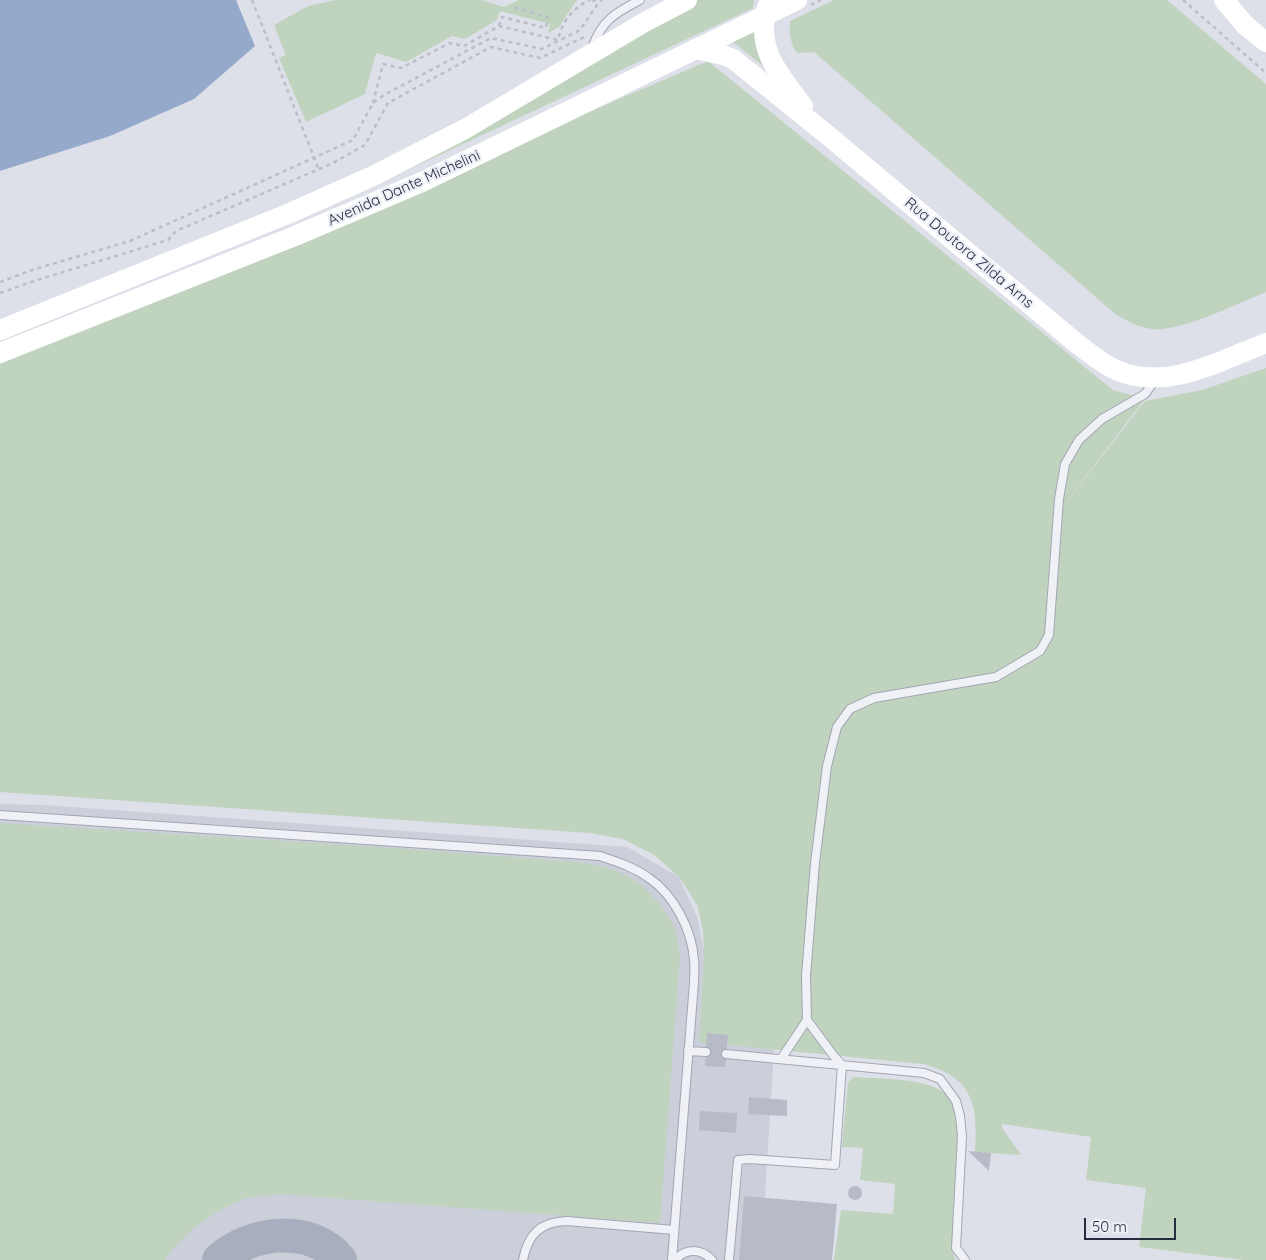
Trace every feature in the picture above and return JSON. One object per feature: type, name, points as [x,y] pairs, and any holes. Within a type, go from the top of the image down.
[{"type":"main road","name":"Avenida Dante Michelini","points":[[0,330],[290,213],[373,176],[465,129],[643,23],[686,0]]},
{"type":"main road","points":[[1216,0],[1266,42]]},
{"type":"main road","points":[[1224,0],[1245,25]]},
{"type":"main road","name":"Avenida Dante Michelini","points":[[0,353],[295,236],[422,182],[695,49],[767,8],[801,4]]},
{"type":"main road","points":[[767,8],[763,26],[770,59],[784,81],[825,133]]},
{"type":"main road","name":"Rua Doutora Zilda Arns","points":[[695,49],[733,59],[1093,355],[1117,370],[1136,376],[1157,378],[1186,374],[1266,343]]},
{"type":"lane","points":[[589,55],[595,39],[604,25],[617,12],[640,0]]},
{"type":"lane","points":[[781,1059],[807,1020],[806,976],[815,864],[827,766],[837,727],[850,709],[874,698],[996,677],[1040,652],[1049,635],[1059,499],[1064,464],[1079,440],[1102,419],[1145,394],[1157,378]]},
{"type":"lane","points":[[0,815],[600,856],[628,866],[649,878],[664,892],[679,913],[688,934],[694,959],[694,983],[673,1260]]},
{"type":"lane","points":[[729,1260],[738,1160],[835,1164],[842,1065],[807,1020]]},
{"type":"lane","points":[[688,1051],[706,1052]]},
{"type":"lane","points":[[726,1054],[924,1073],[940,1079],[956,1101],[960,1116],[962,1136],[956,1248],[964,1260]]},
{"type":"lane","points":[[523,1260],[528,1242],[534,1233],[555,1222],[567,1221],[674,1230]]},
{"type":"lane","points":[[673,1260],[683,1253],[692,1250],[708,1255],[712,1260]]},
{"type":"path","points":[[252,0],[319,170]]},
{"type":"path","points":[[373,103],[384,95],[491,38],[542,49],[580,30],[600,1],[591,0],[577,6],[560,30],[558,40]]},
{"type":"path","points":[[801,4],[821,0]]},
{"type":"path","points":[[1182,0],[1266,73]]},
{"type":"path","points":[[0,282],[35,269],[130,241],[353,140],[373,103],[383,64],[401,68],[450,43],[464,46],[498,26],[502,17],[546,28],[548,18],[511,6]]},
{"type":"path","points":[[498,26],[558,40]]},
{"type":"path","points":[[0,294],[43,278],[168,240],[176,231],[319,170],[364,145],[388,103],[490,47],[540,58],[584,37],[589,31]]},
{"type":"shaded area","points":[[0,804],[44,805],[627,847],[679,877],[697,917],[705,955],[775,1032],[761,1260],[0,1260]]},
{"type":"green space","points":[[336,0],[481,0],[504,7],[519,0],[578,0],[559,27],[548,33],[550,24],[500,11],[497,20],[465,39],[452,36],[406,62],[376,53],[365,94],[306,122],[279,58],[286,55],[274,25],[308,6]]},
{"type":"green space","points":[[696,0],[754,0],[753,8],[393,177],[322,208]]},
{"type":"green space","points":[[834,0],[1167,0],[1266,84],[1266,292],[1194,322],[1164,329],[1143,327],[1114,313],[814,52],[797,53],[790,38],[790,21]]},
{"type":"green space","points":[[757,28],[767,69],[733,42]]},
{"type":"green space","points":[[708,61],[1113,390],[1145,399],[1041,535],[1145,401],[1202,390],[1266,368],[1266,1260],[1243,1260],[1139,1247],[1146,1188],[1086,1180],[1091,1137],[1002,1124],[1002,1128],[1021,1155],[975,1152],[975,1120],[969,1096],[963,1086],[953,1077],[940,1070],[923,1064],[727,1045],[728,1035],[707,1043],[699,1042],[704,957],[703,932],[698,907],[680,878],[654,855],[623,839],[589,833],[0,792],[0,364]]},
{"type":"green space","points":[[0,823],[380,847],[578,862],[605,867],[628,876],[648,891],[665,912],[675,929],[680,956],[660,1223],[279,1194],[248,1198],[210,1216],[181,1240],[165,1260],[0,1260]]},
{"type":"green space","points":[[853,1077],[904,1080],[929,1085],[940,1090],[953,1102],[960,1125],[952,1246],[955,1260],[834,1260],[841,1210],[893,1214],[895,1184],[860,1180],[863,1148],[842,1147],[848,1082]]},
{"type":"water","points":[[0,0],[236,0],[255,46],[194,99],[110,136],[0,171]]},
{"type":"building","points":[[707,1033],[728,1035],[725,1067],[705,1066]]},
{"type":"building","points":[[749,1097],[787,1100],[787,1116],[748,1114]]},
{"type":"building","points":[[700,1111],[737,1113],[736,1133],[699,1130]]},
{"type":"building","points":[[968,1151],[991,1153],[989,1171]]},
{"type":"building","points":[[855,1186],[860,1188],[862,1193],[860,1198],[855,1200],[850,1198],[848,1193],[850,1188]]},
{"type":"building","points":[[744,1196],[837,1204],[832,1260],[739,1260]]},
{"type":"taxiway","points":[[219,1260],[232,1250],[247,1243],[263,1238],[280,1236],[297,1237],[313,1241],[328,1248],[340,1260]]}]
